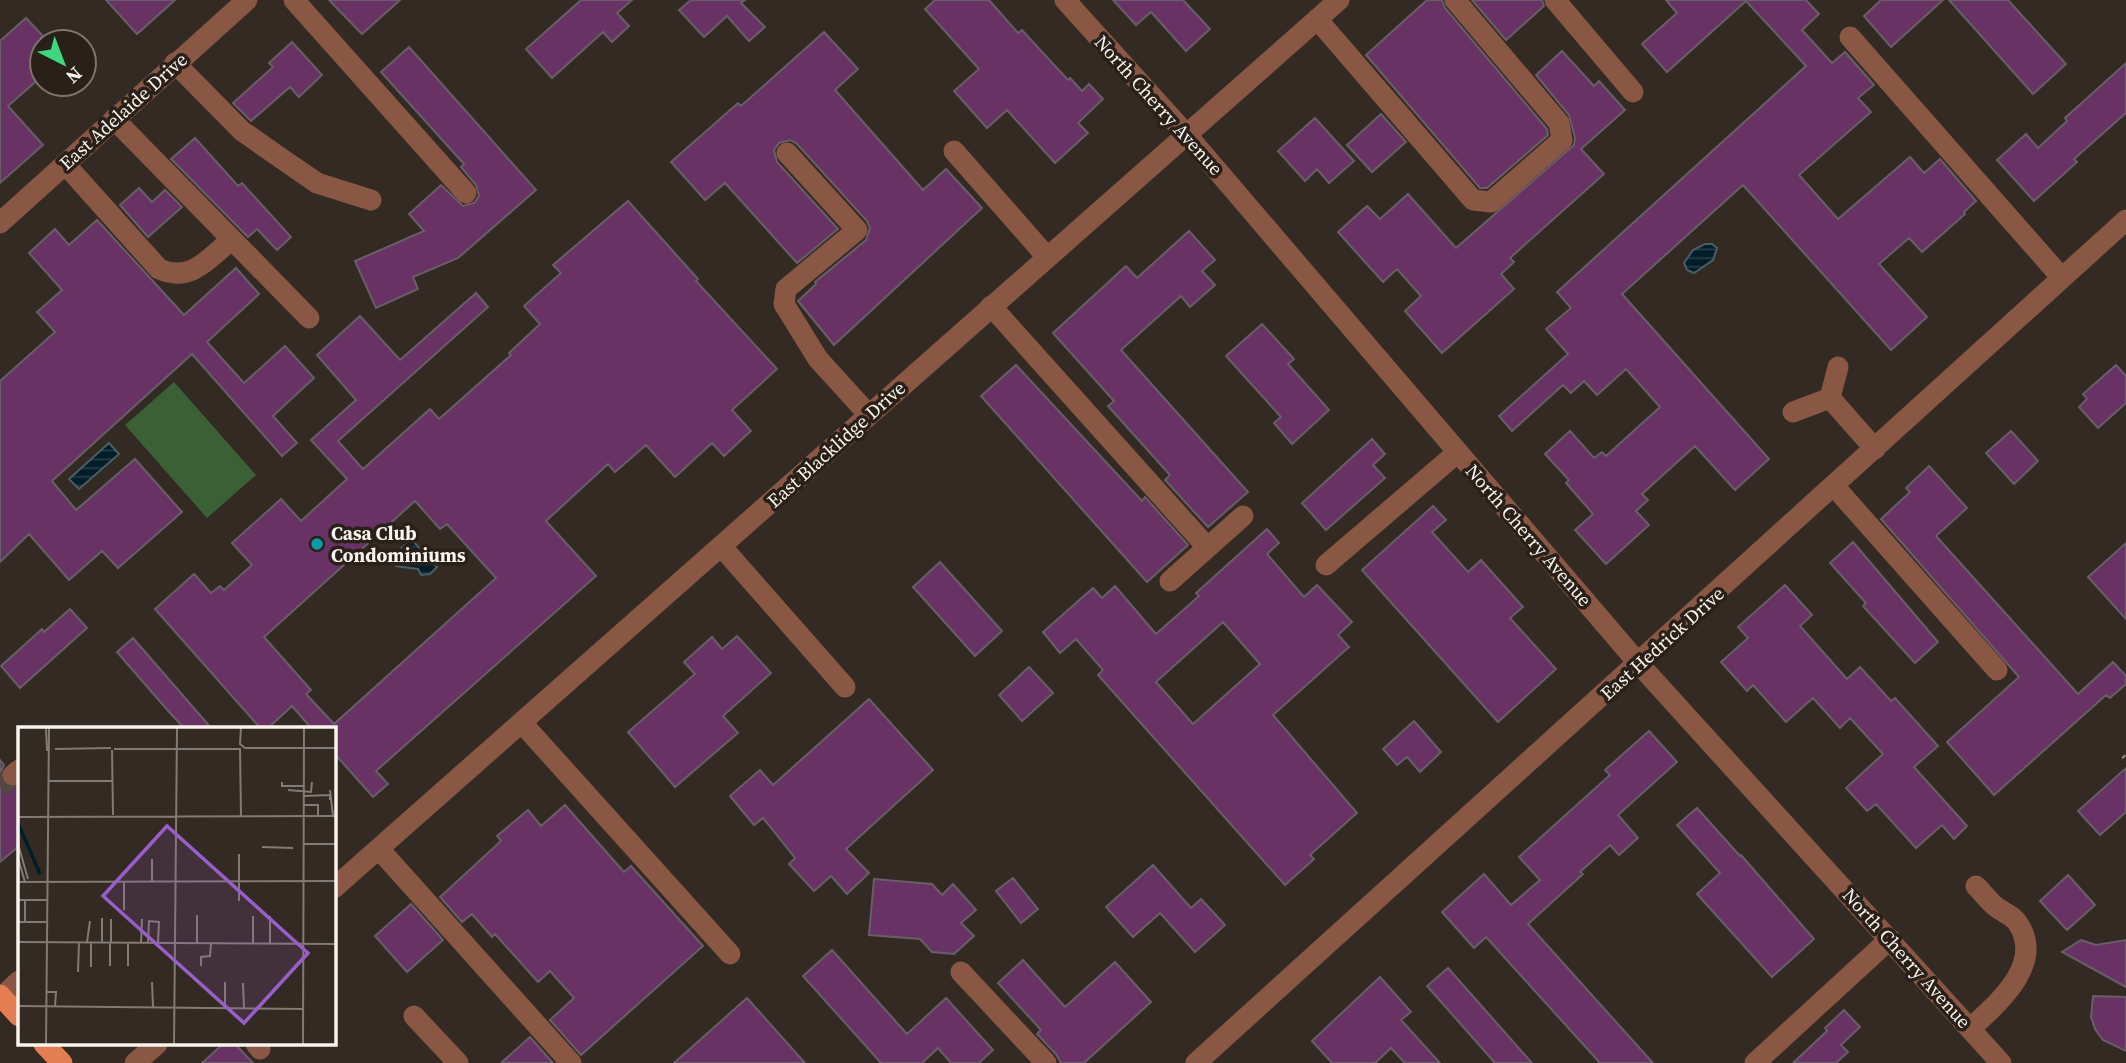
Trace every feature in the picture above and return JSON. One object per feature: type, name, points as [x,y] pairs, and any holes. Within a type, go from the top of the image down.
[{"type":"main road","points":[[1,996],[18,1015]]},
{"type":"main road","points":[[46,1046],[62,1063]]},
{"type":"street","name":"East Adelaide Drive","points":[[0,223],[247,0]]},
{"type":"street","points":[[294,0],[466,193]]},
{"type":"street","name":"North Cherry Avenue","points":[[1065,0],[1186,134],[1639,664],[2001,1063]]},
{"type":"street","name":"East Blacklidge Drive","points":[[336,886],[1339,0]]},
{"type":"street","points":[[1317,19],[1473,200],[1491,202],[1562,140],[1559,123],[1455,0]]},
{"type":"street","points":[[1555,0],[1633,92]]},
{"type":"street","points":[[1850,37],[2062,278]]},
{"type":"street","points":[[175,63],[242,131],[317,183],[371,200]]},
{"type":"street","points":[[114,119],[309,318]]},
{"type":"street","points":[[954,151],[1047,257]]},
{"type":"street","points":[[788,153],[857,230],[786,289],[784,304],[818,359],[869,415]]},
{"type":"street","points":[[65,164],[159,269],[177,275],[189,273],[231,240]]},
{"type":"street","name":"East Hedrick Drive","points":[[1196,1063],[2126,220]]},
{"type":"street","points":[[991,306],[1207,547]]},
{"type":"street","points":[[1830,398],[1838,367]]},
{"type":"street","points":[[1830,398],[1875,449]]},
{"type":"street","points":[[1793,412],[1830,398]]},
{"type":"street","points":[[1326,565],[1458,452]]},
{"type":"street","points":[[1834,486],[1997,670]]},
{"type":"street","points":[[1170,581],[1243,516]]},
{"type":"street","points":[[721,546],[845,687]]},
{"type":"street","points":[[522,723],[730,954]]},
{"type":"street","points":[[379,849],[571,1063]]},
{"type":"street","points":[[1971,1028],[2010,990],[2022,968],[2026,952],[2024,936],[2017,922],[1976,886]]},
{"type":"street","points":[[1755,1063],[1890,939]]},
{"type":"street","points":[[961,972],[1046,1063]]},
{"type":"street","points":[[1,996],[18,982]]},
{"type":"street","points":[[414,1016],[458,1063]]},
{"type":"street","points":[[135,1063],[155,1046]]},
{"type":"green space","points":[[174,382],[256,475],[207,518],[125,425]]},
{"type":"water","points":[[1705,244],[1712,244],[1717,248],[1713,260],[1694,273],[1687,270],[1684,263],[1693,250]]},
{"type":"water","points":[[109,443],[119,454],[79,489],[69,479]]},
{"type":"water","points":[[411,539],[437,567],[430,574],[421,575],[418,569],[396,566],[394,555]]},
{"type":"building","points":[[106,0],[175,0],[137,34]]},
{"type":"building","points":[[329,0],[400,0],[362,34]]},
{"type":"building","points":[[581,0],[632,0],[617,13],[629,26],[612,42],[603,32],[552,78],[526,49]]},
{"type":"building","points":[[691,0],[745,0],[741,3],[765,27],[749,41],[727,16],[704,37],[679,10]]},
{"type":"building","points":[[935,0],[989,0],[1018,33],[1022,30],[1068,80],[1070,78],[1082,91],[1089,84],[1103,99],[1078,123],[1088,133],[1055,163],[1007,110],[987,128],[954,91],[979,69],[925,9]]},
{"type":"building","points":[[1113,0],[1183,0],[1210,29],[1186,51],[1151,12],[1136,25]]},
{"type":"building","points":[[1427,0],[1442,0],[1445,8],[1547,129],[1548,135],[1487,188],[1480,188],[1366,55]]},
{"type":"building","points":[[1472,0],[1542,0],[1544,6],[1506,40]]},
{"type":"building","points":[[1666,0],[1806,0],[1819,14],[1802,30],[1832,63],[1845,52],[1874,85],[1858,98],[1871,112],[1799,175],[1838,219],[1910,157],[1924,173],[1940,159],[1976,201],[1922,252],[1909,238],[1879,264],[1927,317],[1891,350],[1743,185],[1622,294],[1769,459],[1735,490],[1695,446],[1642,494],[1648,500],[1636,511],[1649,525],[1606,564],[1575,530],[1593,514],[1566,483],[1569,480],[1545,454],[1570,431],[1594,458],[1602,452],[1606,456],[1660,407],[1626,369],[1597,395],[1584,381],[1571,393],[1563,385],[1512,431],[1499,416],[1568,354],[1546,329],[1571,308],[1557,292],[1806,66],[1746,1],[1667,72],[1642,44],[1677,13]]},
{"type":"building","points":[[1881,0],[1943,0],[1891,47],[1864,16]]},
{"type":"building","points":[[1949,0],[2008,0],[2066,64],[2033,94]]},
{"type":"building","points":[[26,18],[35,28],[28,28],[28,88],[8,106],[43,145],[0,183],[0,41]]},
{"type":"building","points":[[824,32],[858,69],[835,90],[923,190],[946,169],[982,208],[834,345],[798,301],[815,282],[866,240],[870,228],[867,221],[797,144],[790,140],[779,143],[774,150],[777,162],[838,229],[797,263],[725,183],[705,200],[671,162],[738,103],[741,106]]},
{"type":"building","points":[[292,42],[322,75],[299,97],[290,87],[251,121],[233,103],[273,67],[269,63]]},
{"type":"building","points":[[409,47],[536,190],[458,258],[413,277],[418,289],[376,308],[355,261],[424,231],[409,214],[441,185],[463,206],[474,203],[479,196],[476,185],[461,167],[464,164],[381,72]]},
{"type":"building","points":[[1562,51],[1594,86],[1599,81],[1625,110],[1581,149],[1604,174],[1510,258],[1514,262],[1501,274],[1514,289],[1442,353],[1405,311],[1421,296],[1397,269],[1383,282],[1338,232],[1367,206],[1380,219],[1408,194],[1456,248],[1574,145],[1575,138],[1569,115],[1536,75]]},
{"type":"building","points":[[2126,63],[2126,113],[2074,159],[2077,162],[2034,201],[1997,160],[2026,134],[2038,148],[2067,121],[2065,118]]},
{"type":"building","points":[[1381,114],[1406,142],[1372,172],[1347,145]]},
{"type":"building","points":[[1315,118],[1354,161],[1329,183],[1317,169],[1305,181],[1278,151]]},
{"type":"building","points":[[195,138],[238,186],[242,183],[291,237],[277,250],[257,229],[248,237],[171,159]]},
{"type":"building","points":[[139,188],[152,202],[165,190],[182,207],[148,237],[120,205]]},
{"type":"building","points":[[628,201],[698,279],[696,281],[777,369],[732,410],[751,431],[724,456],[712,443],[675,477],[646,445],[615,472],[608,464],[546,521],[596,576],[376,771],[388,784],[373,797],[336,755],[336,727],[310,727],[292,706],[269,727],[259,727],[155,609],[194,574],[211,593],[220,586],[224,590],[252,565],[232,543],[281,499],[301,521],[347,479],[311,440],[356,400],[317,355],[360,316],[400,360],[476,293],[488,307],[338,441],[363,469],[430,409],[439,419],[511,355],[509,353],[540,324],[524,306],[561,273],[553,265]],"holes":[[[415,501],[440,529],[447,524],[496,578],[334,724],[306,694],[311,690],[264,637]]]},
{"type":"building","points":[[97,220],[184,315],[236,268],[259,294],[207,342],[244,383],[285,346],[314,378],[273,416],[297,443],[282,456],[192,354],[52,481],[76,510],[135,459],[182,512],[118,568],[102,551],[69,580],[29,534],[0,562],[0,381],[55,332],[37,312],[62,290],[29,253],[55,229],[69,245]]},
{"type":"building","points":[[1189,231],[1215,260],[1202,271],[1215,285],[1190,307],[1181,296],[1121,350],[1248,492],[1208,527],[1165,480],[1170,475],[1108,406],[1114,401],[1053,333],[1126,266],[1137,278]]},
{"type":"building","points":[[1262,324],[1294,359],[1288,364],[1329,410],[1292,444],[1274,423],[1281,417],[1226,356]]},
{"type":"building","points":[[1016,365],[1142,501],[1145,497],[1188,545],[1147,582],[981,396]]},
{"type":"building","points":[[2116,365],[2126,376],[2126,403],[2098,428],[2079,407],[2087,399],[2083,394]]},
{"type":"building","points":[[2011,431],[2038,461],[2014,484],[1986,453]]},
{"type":"building","points":[[1372,439],[1385,454],[1373,465],[1385,478],[1326,530],[1302,503]]},
{"type":"building","points":[[1929,466],[1967,508],[1936,536],[2078,694],[2113,662],[2126,676],[2126,684],[2110,698],[2106,695],[1994,795],[1947,742],[2019,677],[1881,519],[1910,492],[1906,488]]},
{"type":"building","points":[[1433,506],[1446,520],[1432,532],[1468,572],[1481,560],[1523,607],[1510,618],[1556,669],[1498,722],[1362,570]]},
{"type":"building","points":[[1267,529],[1279,543],[1267,554],[1304,597],[1317,585],[1352,622],[1338,635],[1349,647],[1273,715],[1357,813],[1310,855],[1314,859],[1285,885],[1098,675],[1103,670],[1076,639],[1060,653],[1043,632],[1093,588],[1102,598],[1115,586],[1156,634],[1199,596],[1196,593]],"holes":[[[1223,622],[1260,664],[1193,724],[1156,682]]]},
{"type":"building","points":[[1853,542],[1938,642],[1915,663],[1863,606],[1866,603],[1830,563]]},
{"type":"building","points":[[2126,543],[2126,619],[2088,577]]},
{"type":"building","points":[[940,562],[1002,631],[975,656],[913,587]]},
{"type":"building","points":[[1785,585],[1812,615],[1800,626],[1847,679],[1860,667],[1891,701],[1895,698],[1938,746],[1914,767],[1967,826],[1954,839],[1942,825],[1916,848],[1876,804],[1867,811],[1846,788],[1883,754],[1850,718],[1840,728],[1813,698],[1786,722],[1753,685],[1747,691],[1721,662],[1748,638],[1738,627]]},
{"type":"building","points":[[70,609],[87,628],[20,688],[1,666],[42,629],[44,632]]},
{"type":"building","points":[[737,636],[771,673],[723,716],[738,733],[675,787],[628,732],[695,674],[684,662],[712,637],[722,649]]},
{"type":"building","points":[[133,638],[210,727],[183,727],[117,652]]},
{"type":"building","points":[[1029,667],[1053,693],[1022,721],[999,695]]},
{"type":"building","points":[[869,699],[933,770],[846,849],[869,873],[847,894],[831,876],[814,891],[789,864],[795,858],[763,818],[754,825],[730,796],[760,770],[773,785]]},
{"type":"building","points":[[1414,721],[1441,752],[1420,772],[1407,757],[1397,765],[1383,749]]},
{"type":"building","points":[[1649,731],[1677,762],[1618,815],[1638,838],[1619,855],[1610,845],[1580,872],[1583,874],[1528,924],[1653,1063],[1600,1063],[1486,937],[1474,948],[1442,912],[1484,874],[1511,905],[1540,880],[1519,857],[1610,775],[1605,770]]},
{"type":"building","points":[[0,760],[4,765],[1,771],[3,783],[9,787],[18,786],[18,847],[0,862]]},
{"type":"building","points":[[2126,768],[2126,812],[2100,835],[2078,811]]},
{"type":"building","points":[[565,805],[624,872],[631,866],[703,946],[581,1055],[550,1020],[574,998],[550,971],[538,982],[495,934],[492,937],[472,914],[462,922],[440,897],[501,841],[497,836],[528,810],[541,826]]},
{"type":"building","points":[[1697,808],[1814,939],[1772,977],[1697,894],[1720,873],[1677,825]]},
{"type":"building","points":[[1153,865],[1191,908],[1201,899],[1225,925],[1195,952],[1160,913],[1133,937],[1106,907]]},
{"type":"building","points":[[2068,875],[2095,905],[2067,930],[2040,901]]},
{"type":"building","points":[[1013,878],[1038,909],[1021,923],[996,891]]},
{"type":"building","points":[[874,879],[932,884],[942,895],[953,884],[976,910],[961,923],[974,936],[954,954],[932,952],[920,939],[869,935]]},
{"type":"building","points":[[411,904],[443,940],[407,972],[375,936]]},
{"type":"building","points":[[2081,940],[2096,945],[2126,940],[2126,987],[2062,952]]},
{"type":"building","points":[[832,950],[907,1034],[946,998],[993,1050],[979,1063],[951,1063],[938,1048],[922,1063],[881,1063],[803,976]]},
{"type":"building","points":[[1023,960],[1065,1007],[1115,962],[1151,1002],[1084,1063],[1061,1063],[1037,1034],[1041,1030],[998,983]]},
{"type":"building","points":[[1448,968],[1532,1063],[1495,1063],[1427,986]]},
{"type":"building","points":[[1380,977],[1411,1012],[1401,1020],[1440,1063],[1405,1063],[1391,1048],[1375,1063],[1332,1063],[1312,1041]]},
{"type":"building","points":[[2093,996],[2126,997],[2126,1051],[2103,1040],[2095,1029],[2091,1017]]},
{"type":"building","points":[[747,998],[805,1063],[674,1063]]},
{"type":"building","points":[[1844,1010],[1860,1027],[1841,1045],[1848,1052],[1836,1063],[1793,1063],[1827,1031],[1825,1028]]},
{"type":"building","points":[[530,1037],[553,1063],[501,1063]]},
{"type":"building","points":[[221,1046],[237,1046],[253,1063],[202,1063]]},
{"type":"tunnel","points":[[0,787],[13,775]]},
{"type":"place","name":"Casa Club Condominiums","points":[[317,544]]}]
